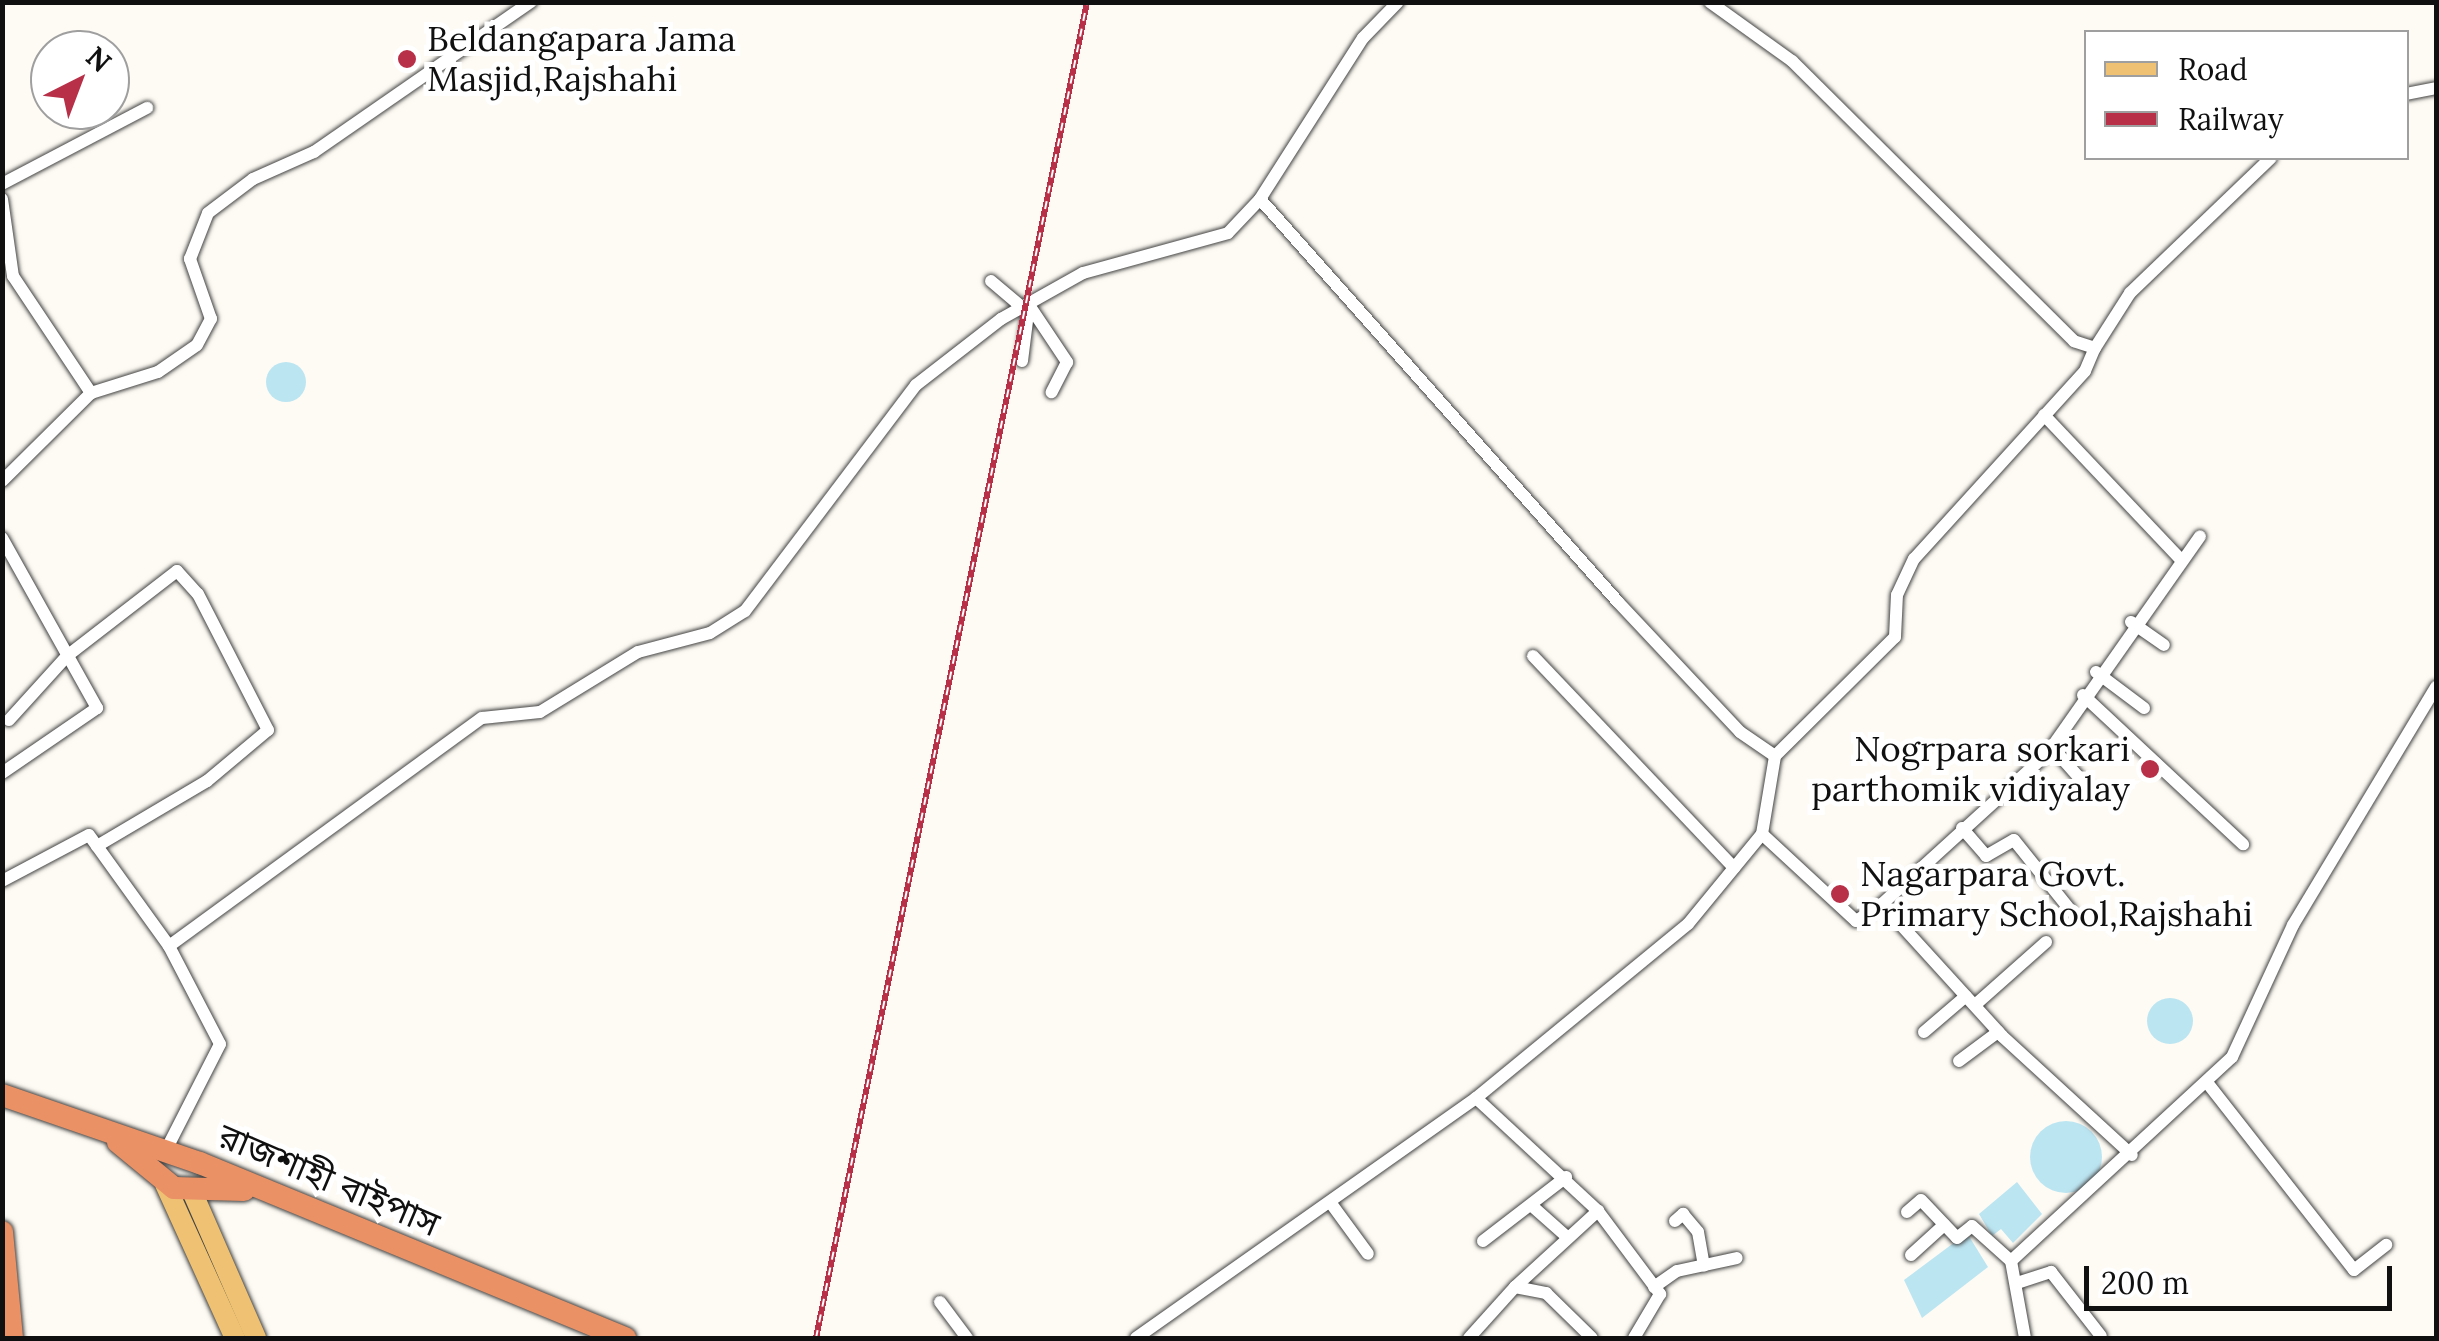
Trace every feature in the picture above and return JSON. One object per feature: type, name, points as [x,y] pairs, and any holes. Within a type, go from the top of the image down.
[{"type":"highway","name":"রাজশাহী বাইপাস","points":[[2,1096],[27,1108],[200,1164],[250,1190],[625,1338]]},
{"type":"highway","points":[[2,1115],[27,1108]]},
{"type":"highway","points":[[107,1134],[165,1184],[191,1190],[250,1190]]},
{"type":"highway","points":[[191,1190],[200,1164]]},
{"type":"highway","points":[[2,1232],[12,1338]]},
{"type":"main road","points":[[165,1184],[236,1338]]},
{"type":"main road","points":[[191,1190],[256,1338]]},
{"type":"street","points":[[2,481],[91,392],[158,372],[197,345],[211,319],[190,259],[208,213],[253,179],[314,152],[531,2]]},
{"type":"street","points":[[169,946],[482,718],[540,712],[638,652],[710,633],[745,611],[916,385],[1026,306],[1125,256],[1228,233],[1260,199],[1363,38],[1398,2]]},
{"type":"street","points":[[1710,2],[1792,61],[2074,341],[2094,348]]},
{"type":"street","points":[[2409,93],[2436,88]]},
{"type":"street","points":[[2,184],[147,108]]},
{"type":"street","points":[[1136,1338],[1476,1098],[1688,924],[1762,834],[1775,756],[1895,637],[1897,595],[1914,559],[2044,415],[2130,294],[2269,160]]},
{"type":"street","points":[[2,199],[13,276],[91,392]]},
{"type":"street","points":[[1260,199],[1618,602],[1740,732],[1775,756]]},
{"type":"street","points":[[991,281],[1026,306],[1067,362],[1052,392]]},
{"type":"street","points":[[1022,361],[1026,306]]},
{"type":"street","points":[[2044,415],[2180,559]]},
{"type":"street","points":[[1762,834],[1856,921],[1882,904],[2052,747],[2131,622],[2200,536]]},
{"type":"street","points":[[2,538],[97,708],[2,774]]},
{"type":"street","points":[[9,720],[67,656],[177,571],[244,669],[268,730],[208,781],[97,846]]},
{"type":"street","points":[[2131,622],[2164,645]]},
{"type":"street","points":[[1532,656],[1734,868]]},
{"type":"street","points":[[2096,672],[2144,708]]},
{"type":"street","points":[[2011,1261],[2209,1085],[2232,1057],[2388,754],[2436,687]]},
{"type":"street","points":[[2083,694],[2244,844]]},
{"type":"street","points":[[2052,747],[2092,792]]},
{"type":"street","points":[[1962,828],[1986,856],[2014,840],[2071,911]]},
{"type":"street","points":[[2,881],[89,835],[169,946],[220,1044],[164,1153]]},
{"type":"street","points":[[1882,904],[1998,1032],[2132,1155]]},
{"type":"street","points":[[1924,1032],[2046,942]]},
{"type":"street","points":[[1958,1061],[1998,1032]]},
{"type":"street","points":[[2209,1085],[2354,1270],[2386,1245]]},
{"type":"street","points":[[1476,1098],[1566,1177],[1598,1211],[1660,1294],[1634,1338]]},
{"type":"street","points":[[1483,1241],[1566,1177]]},
{"type":"street","points":[[1907,1212],[1921,1200],[1957,1238],[1972,1226],[2011,1261],[2018,1282],[2025,1338]]},
{"type":"street","points":[[1330,1202],[1368,1254]]},
{"type":"street","points":[[1530,1205],[1567,1236]]},
{"type":"street","points":[[1469,1338],[1514,1288],[1598,1211]]},
{"type":"street","points":[[1675,1221],[1684,1214],[1698,1232],[1704,1266]]},
{"type":"street","points":[[1910,1255],[1944,1225]]},
{"type":"street","points":[[1654,1286],[1737,1258]]},
{"type":"street","points":[[2018,1282],[2051,1272],[2101,1336]]},
{"type":"street","points":[[1514,1288],[1546,1293],[1592,1338]]},
{"type":"street","points":[[940,1302],[966,1338]]},
{"type":"water","points":[[286,362],[300,368],[306,382],[300,396],[286,402],[272,396],[266,382],[272,368]]},
{"type":"water","points":[[2170,998],[2186,1005],[2193,1021],[2186,1037],[2170,1044],[2154,1037],[2147,1021],[2154,1005]]},
{"type":"water","points":[[2066,1121],[2091,1132],[2102,1157],[2091,1182],[2066,1193],[2041,1182],[2030,1157],[2041,1132]]},
{"type":"water","points":[[2017,1182],[2042,1214],[2013,1243],[2001,1229],[1992,1236],[1979,1214]]},
{"type":"water","points":[[1967,1233],[1988,1267],[1922,1318],[1904,1280]]},
{"type":"railway","points":[[816,1338],[1087,2]]},
{"type":"place","name":"Beldangapara Jama Masjid,Rajshahi","points":[[407,59]]},
{"type":"place","name":"Nogrpara sorkari parthomik vidiyalay","points":[[2150,769]]},
{"type":"place","name":"Nagarpara Govt. Primary School,Rajshahi","points":[[1840,894]]}]
